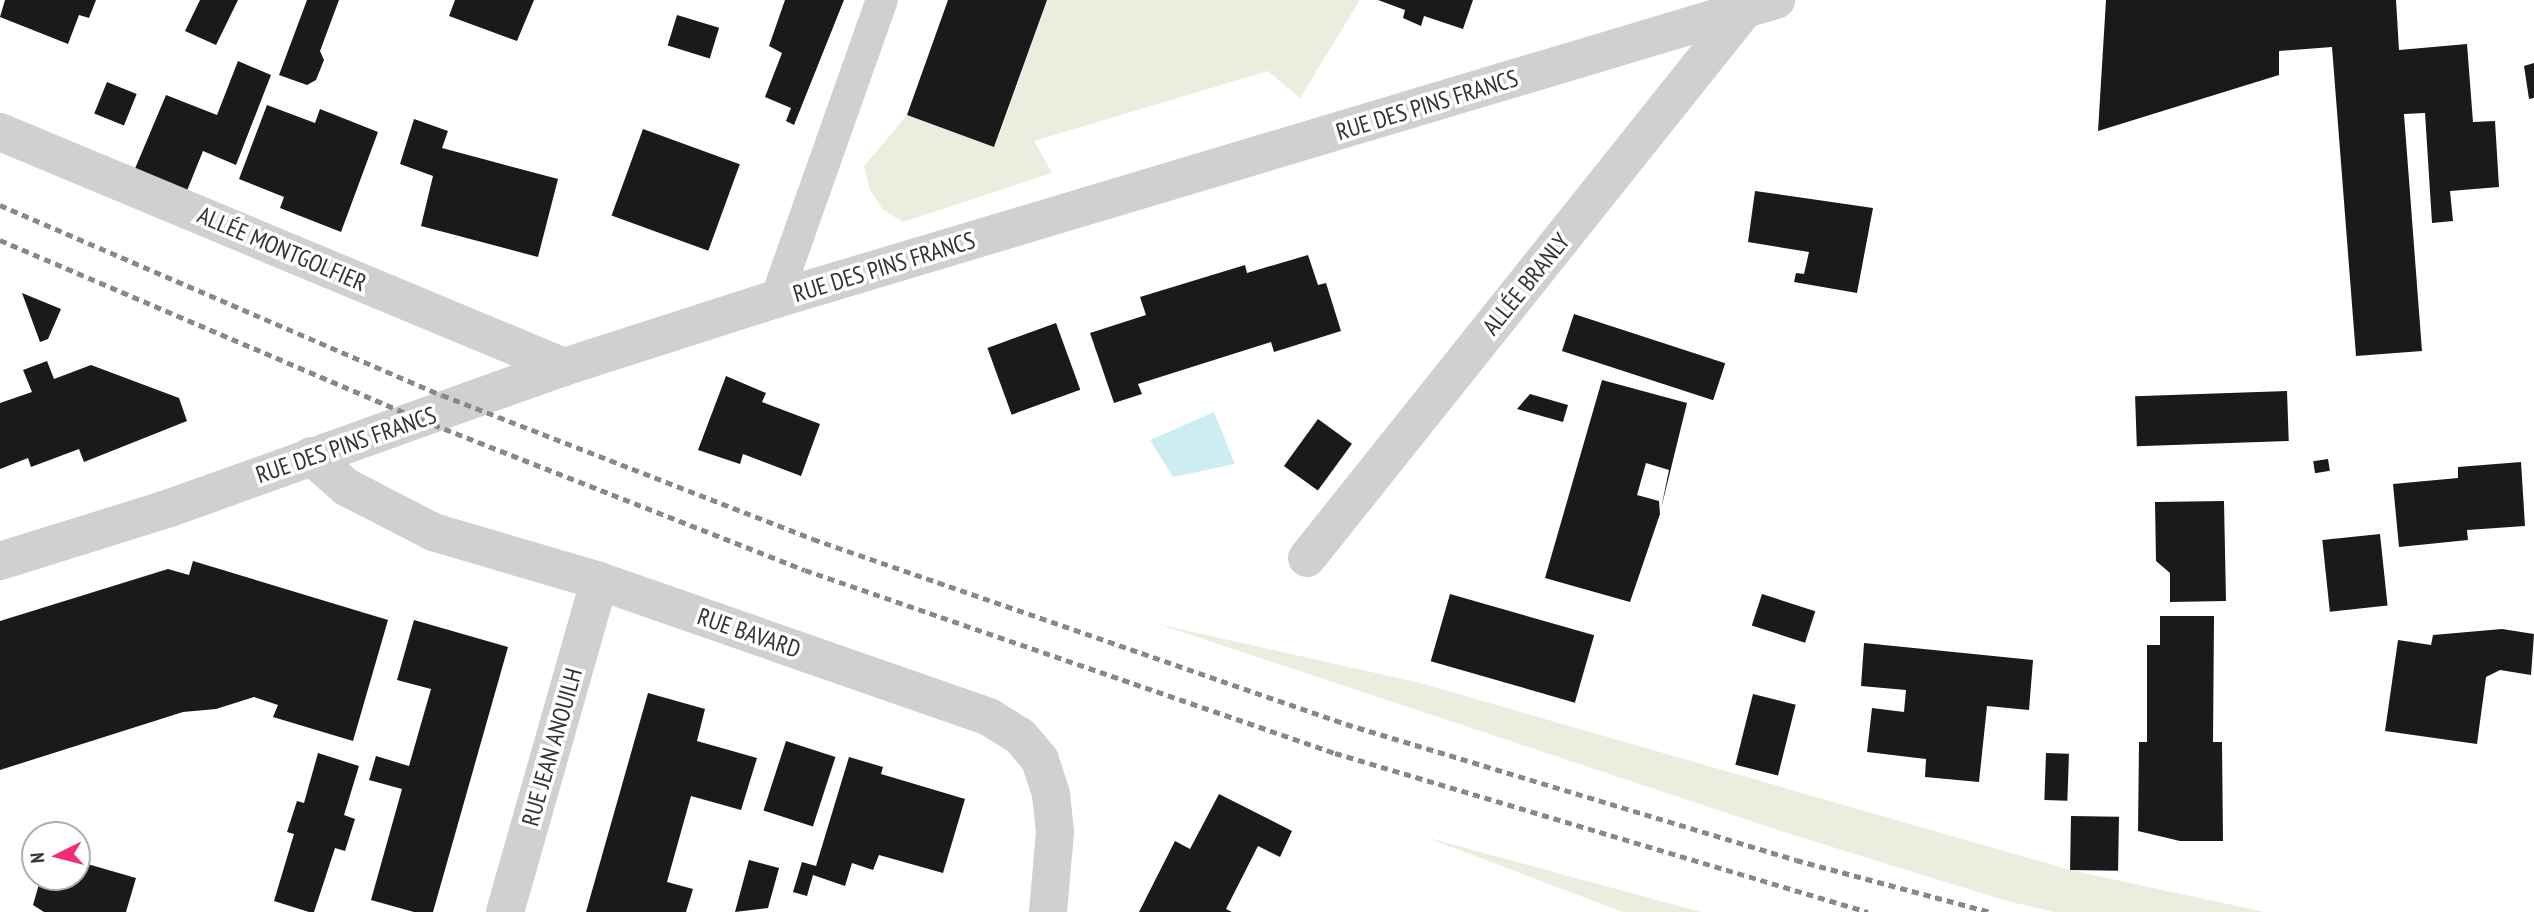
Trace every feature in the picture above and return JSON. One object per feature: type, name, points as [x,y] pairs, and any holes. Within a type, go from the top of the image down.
[{"type":"street","name":"RUE DES PINS FRANCS","points":[[0,561],[167,509],[564,367],[776,299],[1761,5]]},
{"type":"street","name":"ALLÉE BRANLY","points":[[1307,558],[1761,5]]},
{"type":"street","name":"ALLÉE MONTGOLFIER","points":[[0,132],[564,367]]},
{"type":"street","name":"RUE BAVARD","points":[[311,456],[346,487],[433,532],[599,581],[989,717],[1020,736],[1040,760],[1051,794],[1055,832],[1048,912]]},
{"type":"street","name":"RUE JEAN ANOUILH","points":[[505,912],[599,581]]},
{"type":"lane","points":[[776,299],[882,0]]},
{"type":"green space","points":[[1047,0],[1360,0],[1300,98],[1268,71],[1034,141],[1052,173],[903,222],[883,210],[869,188],[864,166],[907,115],[995,147]]},
{"type":"green space","points":[[1158,624],[1420,683],[2070,870],[2265,912],[2054,912],[2007,901],[1790,834]]},
{"type":"green space","points":[[1425,837],[1701,912],[1623,912]]},
{"type":"water","points":[[1214,412],[1235,464],[1173,477],[1150,440]]},
{"type":"building","points":[[5,0],[96,0],[89,18],[79,15],[68,44],[0,17]]},
{"type":"building","points":[[200,0],[238,0],[216,45],[185,31]]},
{"type":"building","points":[[307,0],[339,0],[320,51],[324,60],[316,80],[307,85],[279,75]]},
{"type":"building","points":[[455,0],[534,0],[517,41],[449,16]]},
{"type":"building","points":[[785,0],[844,0],[794,125],[786,121],[791,108],[765,97],[782,53],[769,46]]},
{"type":"building","points":[[948,0],[1047,0],[994,147],[907,115]]},
{"type":"building","points":[[1378,0],[1473,0],[1463,29],[1424,16],[1421,26],[1403,18],[1405,10]]},
{"type":"building","points":[[2106,0],[2396,0],[2399,50],[2467,44],[2473,122],[2495,121],[2499,187],[2450,191],[2453,221],[2432,223],[2425,113],[2404,114],[2422,351],[2356,356],[2332,47],[2279,51],[2279,75],[2098,131]]},
{"type":"building","points":[[677,15],[719,28],[710,58],[668,46]]},
{"type":"building","points":[[238,61],[271,75],[236,165],[203,151],[186,193],[134,171],[166,95],[217,115]]},
{"type":"building","points":[[2534,63],[2534,98],[2529,99],[2524,66]]},
{"type":"building","points":[[107,82],[137,94],[124,126],[94,114]]},
{"type":"building","points":[[267,105],[315,123],[320,109],[378,132],[341,232],[280,208],[284,197],[239,179]]},
{"type":"building","points":[[414,119],[448,131],[442,148],[558,179],[538,257],[421,226],[433,176],[400,164]]},
{"type":"building","points":[[643,129],[740,164],[708,251],[612,215]]},
{"type":"building","points":[[1755,191],[1873,208],[1857,293],[1794,282],[1796,273],[1804,274],[1809,252],[1748,242]]},
{"type":"building","points":[[1308,255],[1318,285],[1326,283],[1341,331],[1274,352],[1271,342],[1138,384],[1142,394],[1114,403],[1090,333],[1146,315],[1140,297],[1245,265],[1247,273]]},
{"type":"building","points":[[22,293],[61,309],[48,339],[40,342]]},
{"type":"building","points":[[1574,314],[1725,363],[1713,400],[1562,351]]},
{"type":"building","points":[[1056,323],[1080,390],[1012,415],[987,348]]},
{"type":"building","points":[[47,361],[54,379],[91,365],[179,398],[187,421],[84,462],[79,449],[31,467],[28,458],[0,469],[0,403],[32,392],[23,370]]},
{"type":"building","points":[[726,376],[766,393],[762,402],[820,424],[801,476],[743,454],[740,464],[698,450]]},
{"type":"building","points":[[1602,380],[1687,403],[1661,509],[1669,470],[1646,463],[1637,495],[1659,501],[1660,514],[1630,602],[1545,578]]},
{"type":"building","points":[[2287,391],[2289,441],[2137,446],[2135,396]]},
{"type":"building","points":[[1530,394],[1568,405],[1563,422],[1517,409]]},
{"type":"building","points":[[1318,419],[1352,444],[1318,491],[1284,466]]},
{"type":"building","points":[[2328,459],[2330,471],[2315,473],[2313,461]]},
{"type":"building","points":[[2521,462],[2525,526],[2467,530],[2468,540],[2399,547],[2393,484],[2458,478],[2458,467]]},
{"type":"building","points":[[2224,501],[2226,601],[2170,602],[2170,573],[2156,561],[2155,502]]},
{"type":"building","points":[[2380,534],[2388,606],[2330,612],[2322,540]]},
{"type":"building","points":[[193,561],[388,620],[353,741],[273,717],[278,705],[254,697],[216,709],[183,712],[0,770],[0,621],[168,569],[189,575]]},
{"type":"building","points":[[1450,594],[1594,635],[1575,703],[1431,661]]},
{"type":"building","points":[[1762,594],[1815,611],[1805,643],[1752,625]]},
{"type":"building","points":[[2160,616],[2214,616],[2213,742],[2222,742],[2223,841],[2180,841],[2138,831],[2139,742],[2147,742],[2147,645],[2160,645]]},
{"type":"building","points":[[414,620],[508,647],[433,912],[414,912],[371,900],[402,789],[369,780],[376,756],[409,766],[431,689],[397,680]]},
{"type":"building","points":[[2502,629],[2534,634],[2531,675],[2500,670],[2486,677],[2477,744],[2385,731],[2398,640],[2431,645],[2433,635]]},
{"type":"building","points":[[1864,643],[2033,660],[2029,710],[1987,706],[1979,782],[1925,777],[1926,759],[1867,752],[1872,708],[1904,712],[1906,690],[1861,686]]},
{"type":"building","points":[[648,693],[705,709],[697,741],[757,758],[741,810],[691,796],[667,882],[693,889],[686,912],[586,912]]},
{"type":"building","points":[[1753,694],[1796,705],[1778,775],[1735,765]]},
{"type":"building","points":[[786,741],[835,757],[813,826],[763,810]]},
{"type":"building","points":[[318,753],[359,766],[344,815],[355,819],[345,851],[335,848],[314,912],[309,912],[274,901],[294,834],[287,832],[297,801],[304,803]]},
{"type":"building","points":[[2046,753],[2069,754],[2067,801],[2044,800]]},
{"type":"building","points":[[849,757],[883,767],[881,774],[965,799],[943,873],[879,855],[873,870],[852,863],[845,886],[813,875],[807,896],[793,892],[802,862],[816,866]]},
{"type":"building","points":[[1219,794],[1292,831],[1280,857],[1258,846],[1226,909],[1232,912],[1139,912],[1175,841],[1190,849]]},
{"type":"building","points":[[2071,816],[2119,817],[2118,871],[2070,870]]},
{"type":"building","points":[[749,860],[779,868],[768,908],[735,912]]},
{"type":"building","points":[[91,865],[136,878],[126,912],[44,912],[33,905],[37,891],[91,891]]},
{"type":"railway","points":[[0,205],[442,395],[813,539],[1346,724],[1796,860],[1990,912]]},
{"type":"railway","points":[[0,240],[422,420],[805,570],[1335,753],[1868,912]]}]
